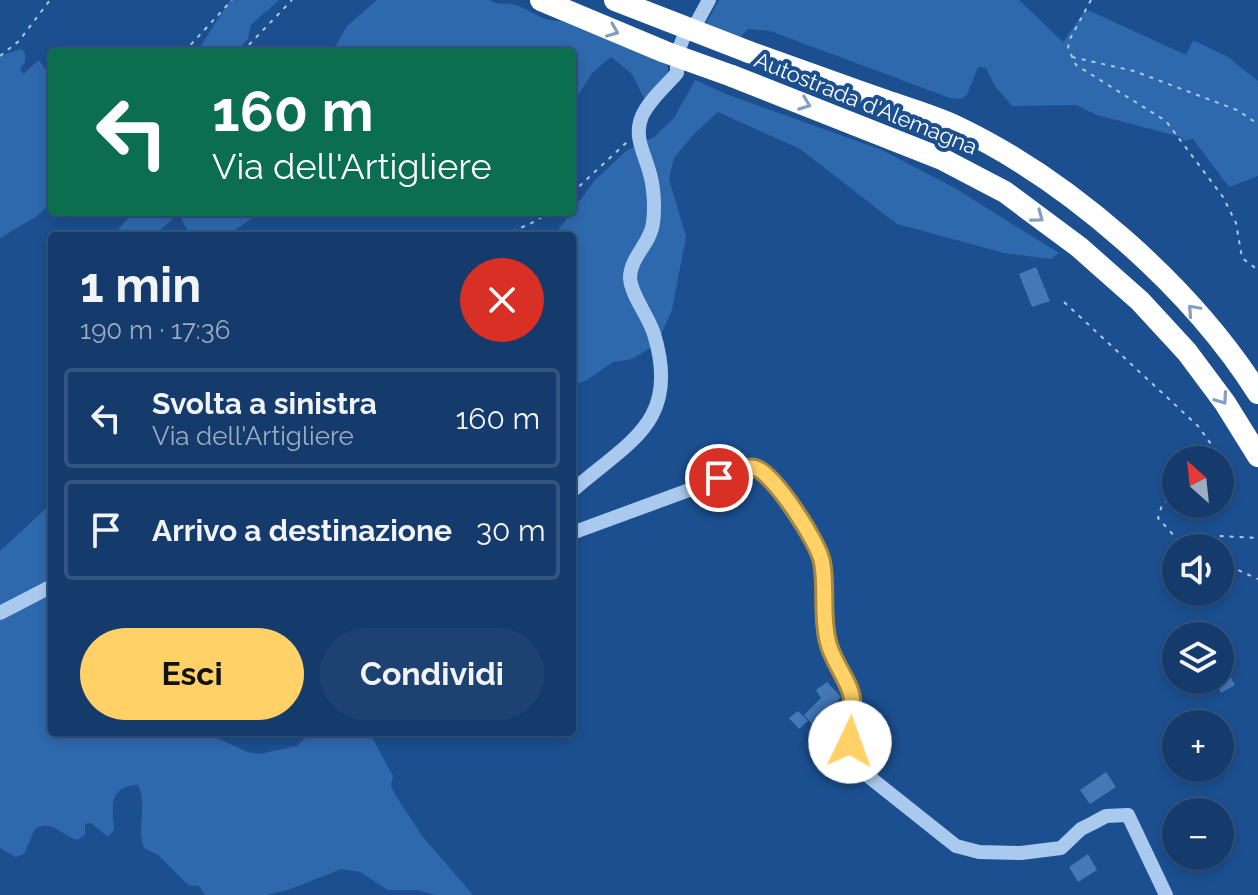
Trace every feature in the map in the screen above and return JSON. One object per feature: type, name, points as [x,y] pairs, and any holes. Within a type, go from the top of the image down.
[{"type":"highway","name":"Autostrada d'Alemagna","points":[[541,0],[942,159],[1005,192],[1079,247],[1159,321],[1206,377],[1258,456]]},
{"type":"highway","name":"Autostrada d'Alemagna","points":[[615,0],[954,126],[1021,163],[1097,216],[1161,275],[1213,332],[1258,393]]},
{"type":"street","points":[[576,487],[628,446],[648,424],[662,383],[653,331],[630,278],[638,254],[648,242],[653,222],[651,178],[638,135],[642,115],[677,73],[677,54],[686,31],[697,22],[709,0]]},
{"type":"street","points":[[576,532],[749,468],[764,472],[790,506],[821,556],[827,640],[852,697],[848,735],[856,763],[863,772],[956,846],[979,852],[1021,853],[1061,848],[1081,829],[1093,823],[1118,814],[1128,815],[1166,895]]},
{"type":"street","points":[[0,613],[48,588]]},
{"type":"path","points":[[0,56],[19,41],[50,0]]},
{"type":"path","points":[[188,48],[232,0]]},
{"type":"path","points":[[246,48],[292,0]]},
{"type":"path","points":[[1091,0],[1070,39],[1068,48],[1072,56],[1082,69],[1166,121],[1223,197],[1236,223],[1242,258],[1258,270]]},
{"type":"path","points":[[1072,56],[1134,71],[1237,110],[1258,124]]},
{"type":"path","points":[[576,189],[638,135]]},
{"type":"path","points":[[512,232],[543,216]]},
{"type":"path","points":[[1064,302],[1198,426],[1212,446]]},
{"type":"path","points":[[1162,505],[1158,518],[1172,534]]},
{"type":"path","points":[[1234,538],[1258,538]]},
{"type":"path","points":[[1234,568],[1258,579]]},
{"type":"shaded area","points":[[230,0],[279,0],[251,25],[248,39],[239,48],[200,48]]},
{"type":"shaded area","points":[[377,0],[489,0],[515,5],[542,18],[561,21],[667,63],[669,76],[648,107],[632,74],[611,57],[592,73],[576,99],[576,48],[334,48],[347,26]]},
{"type":"shaded area","points":[[719,0],[1019,0],[1063,42],[1084,12],[1090,11],[1186,55],[1193,41],[1197,42],[1228,57],[1258,81],[1258,176],[1229,187],[1193,139],[1184,141],[1181,137],[1097,115],[1076,105],[1012,106],[995,86],[986,68],[978,67],[967,95],[961,99],[950,98],[770,31],[748,29],[740,37],[705,25]]},
{"type":"shaded area","points":[[21,49],[25,53],[25,62],[20,69],[23,74],[39,60],[48,70],[48,206],[0,238],[0,56]]},
{"type":"shaded area","points":[[695,80],[882,150],[955,188],[1059,253],[1051,259],[1004,253],[897,224],[800,149],[718,112],[674,158],[669,179],[686,237],[672,310],[657,344],[632,359],[613,362],[576,384],[576,232],[556,232],[568,216],[576,216],[576,206],[595,180],[626,151],[654,137],[674,118]]},
{"type":"shaded area","points":[[130,216],[255,216],[232,232],[188,232],[181,218],[175,217],[160,230],[162,232],[116,232]]},
{"type":"shaded area","points":[[48,507],[48,584],[0,608],[0,551]]},
{"type":"shaded area","points":[[48,590],[48,736],[212,736],[250,753],[260,754],[297,746],[307,736],[371,736],[393,776],[391,786],[396,796],[423,837],[473,895],[388,890],[360,872],[341,869],[267,895],[205,895],[199,886],[188,885],[158,855],[144,848],[142,800],[138,785],[121,789],[117,794],[113,806],[114,830],[108,837],[91,823],[85,824],[85,835],[77,840],[56,829],[41,826],[35,829],[24,854],[16,857],[0,848],[0,614]]},
{"type":"building","points":[[1036,267],[1050,301],[1032,307],[1019,274]]},
{"type":"building","points":[[827,682],[841,697],[813,725],[804,715],[821,698],[816,690]]},
{"type":"building","points":[[798,711],[808,721],[799,729],[789,718]]},
{"type":"building","points":[[1106,772],[1116,787],[1090,804],[1080,790]]},
{"type":"building","points":[[1088,854],[1097,870],[1078,882],[1069,867]]},
{"type":"route","points":[[719,478],[749,468],[764,472],[817,548],[822,563],[827,640],[852,697],[850,742]]}]
